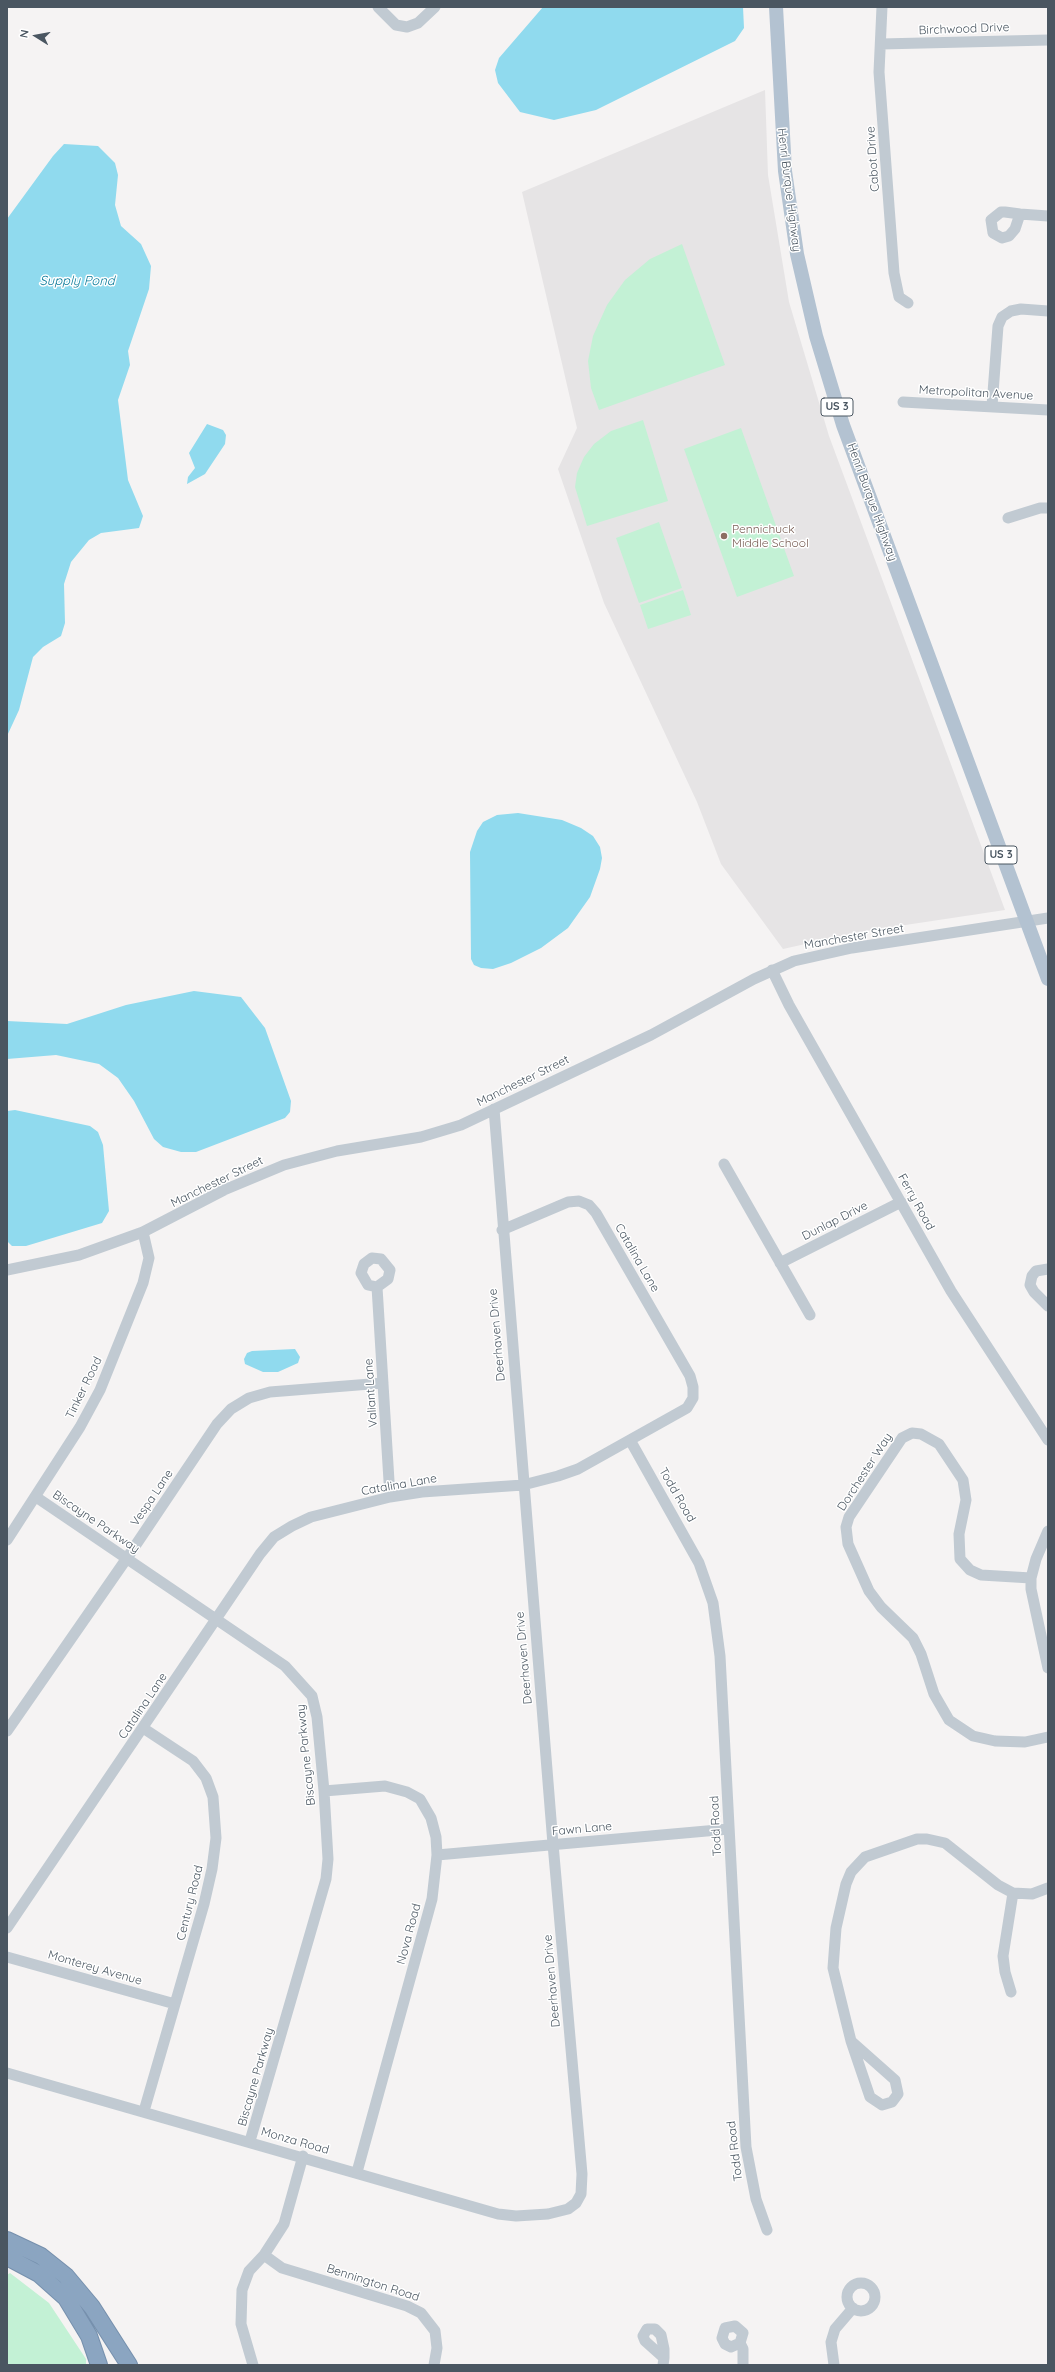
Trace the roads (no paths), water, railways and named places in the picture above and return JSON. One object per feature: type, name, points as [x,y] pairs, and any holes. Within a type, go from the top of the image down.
[{"type":"highway","points":[[7,2240],[41,2256],[66,2276],[92,2307],[129,2365]]},
{"type":"highway","points":[[7,2257],[38,2274],[66,2298],[89,2336],[99,2365]]},
{"type":"main road","name":"Henri Burque Highway","points":[[776,7],[781,129],[786,178],[797,254],[816,336],[843,425],[1048,979]]},
{"type":"street","points":[[379,7],[396,25],[407,27],[418,23],[435,7]]},
{"type":"street","name":"Cabot Drive","points":[[882,7],[879,72],[894,273],[899,297],[908,303]]},
{"type":"street","name":"Birchwood Drive","points":[[881,44],[1048,40]]},
{"type":"street","points":[[1020,214],[1048,216]]},
{"type":"street","points":[[992,406],[998,326],[1002,316],[1011,311],[1021,309],[1048,311]]},
{"type":"street","name":"Metropolitan Avenue","points":[[903,402],[1048,410]]},
{"type":"street","points":[[1008,518],[1040,508],[1048,508]]},
{"type":"street","name":"Manchester Street","points":[[7,1270],[79,1255],[143,1232],[231,1187],[284,1165],[337,1151],[435,1133],[461,1125],[651,1035],[772,970],[801,960],[852,948],[1048,918]]},
{"type":"street","name":"Ferry Road","points":[[772,970],[792,1011],[951,1291],[1048,1440]]},
{"type":"street","name":"Deerhaven Drive","points":[[494,1109],[502,1230],[523,1485],[582,2174],[581,2194],[576,2204]]},
{"type":"street","points":[[724,1164],[810,1315]]},
{"type":"street","name":"Catalina Lane","points":[[7,1928],[144,1728],[260,1554],[274,1537],[311,1517],[390,1497],[422,1492],[523,1485],[578,1469],[688,1408],[693,1398],[693,1387],[685,1367],[596,1213],[589,1205],[579,1201],[568,1202],[502,1230]]},
{"type":"street","name":"Dunlap Drive","points":[[780,1263],[901,1202]]},
{"type":"street","name":"Tinker Road","points":[[7,1540],[36,1497],[91,1409],[143,1284],[149,1258],[143,1232]]},
{"type":"street","points":[[1048,1269],[1036,1271],[1030,1285],[1034,1292],[1048,1306]]},
{"type":"street","name":"Valiant Lane","points":[[377,1287],[390,1497]]},
{"type":"street","name":"Vespa Lane","points":[[7,1731],[127,1558],[217,1424],[240,1402],[270,1392],[383,1384]]},
{"type":"street","name":"Dorchester Way","points":[[1031,1578],[981,1575],[970,1570],[960,1559],[959,1534],[966,1500],[963,1480],[939,1444],[920,1434],[912,1433],[902,1438],[850,1517],[846,1527],[848,1544],[869,1591],[880,1607],[913,1638],[921,1654],[934,1694],[949,1720],[973,1736],[995,1741],[1025,1742],[1048,1737]]},
{"type":"street","name":"Todd Road","points":[[630,1440],[699,1563],[713,1603],[720,1656],[746,2147],[756,2199],[767,2230]]},
{"type":"street","name":"Biscayne Parkway","points":[[36,1497],[285,1666],[298,1678],[312,1696],[317,1717],[324,1791],[328,1860],[326,1880],[250,2141]]},
{"type":"street","points":[[1048,1531],[1036,1560],[1031,1578],[1031,1589],[1048,1668]]},
{"type":"street","name":"Century Road","points":[[144,1728],[193,1761],[206,1778],[213,1797],[216,1817],[216,1838],[212,1869],[144,2111]]},
{"type":"street","name":"Nova Road","points":[[324,1791],[385,1786],[406,1792],[420,1799],[431,1818],[436,1837],[437,1854],[432,1899],[356,2172]]},
{"type":"street","name":"Fawn Lane","points":[[437,1854],[729,1829]]},
{"type":"street","points":[[851,2040],[895,2080],[898,2094],[892,2102],[882,2105],[870,2097],[851,2040],[833,1968],[832,1955],[839,1910],[851,1872],[858,1863],[878,1852],[917,1840],[927,1839],[945,1843],[998,1885],[1013,1893],[1032,1894],[1048,1888]]},
{"type":"street","points":[[1013,1893],[1048,1880]]},
{"type":"street","points":[[1011,1992],[1005,1972],[1003,1956],[1013,1893]]},
{"type":"street","name":"Monterey Avenue","points":[[7,1957],[175,2004]]},
{"type":"street","name":"Monza Road","points":[[7,2073],[304,2156],[498,2214],[516,2216],[548,2214],[568,2209],[576,2204]]},
{"type":"street","points":[[253,2365],[241,2324],[240,2299],[249,2271],[264,2255],[284,2224],[304,2156]]},
{"type":"street","name":"Bennington Road","points":[[264,2255],[282,2268],[407,2306],[421,2313],[435,2331],[437,2348],[434,2365]]},
{"type":"street","points":[[834,2365],[831,2342],[835,2329],[853,2308]]},
{"type":"street","points":[[740,2343],[743,2349],[743,2365]]},
{"type":"water","points":[[543,7],[743,7],[744,28],[735,41],[596,110],[554,120],[520,112],[498,83],[495,70],[499,58]]},
{"type":"water","name":"Supply Pond","points":[[64,144],[98,146],[115,163],[118,175],[115,205],[121,226],[141,244],[151,266],[149,289],[128,351],[130,365],[118,400],[128,480],[143,516],[139,528],[101,533],[89,540],[71,562],[64,584],[65,623],[61,636],[43,647],[33,657],[19,710],[7,736],[7,219],[53,156]]},
{"type":"water","points":[[207,424],[223,430],[226,435],[225,444],[205,474],[187,484],[188,477],[195,468],[189,453]]},
{"type":"water","points":[[518,813],[562,820],[581,828],[593,836],[600,847],[602,858],[600,869],[590,897],[568,928],[541,948],[511,963],[493,969],[481,968],[474,965],[471,959],[470,852],[477,831],[483,822],[497,815]]},
{"type":"water","points":[[194,991],[241,997],[265,1028],[291,1101],[290,1112],[285,1118],[196,1152],[181,1152],[163,1147],[154,1139],[134,1101],[118,1078],[99,1064],[56,1055],[7,1059],[7,1021],[67,1024],[126,1005]]},
{"type":"water","points":[[15,1110],[90,1126],[98,1132],[103,1145],[109,1211],[102,1223],[26,1246],[12,1246],[7,1241],[7,1111]]},
{"type":"water","points":[[295,1349],[300,1357],[298,1363],[278,1372],[263,1372],[245,1364],[244,1359],[247,1353],[252,1351]]},
{"type":"place","name":"Pennichuck Middle School","points":[[724,536]]}]
